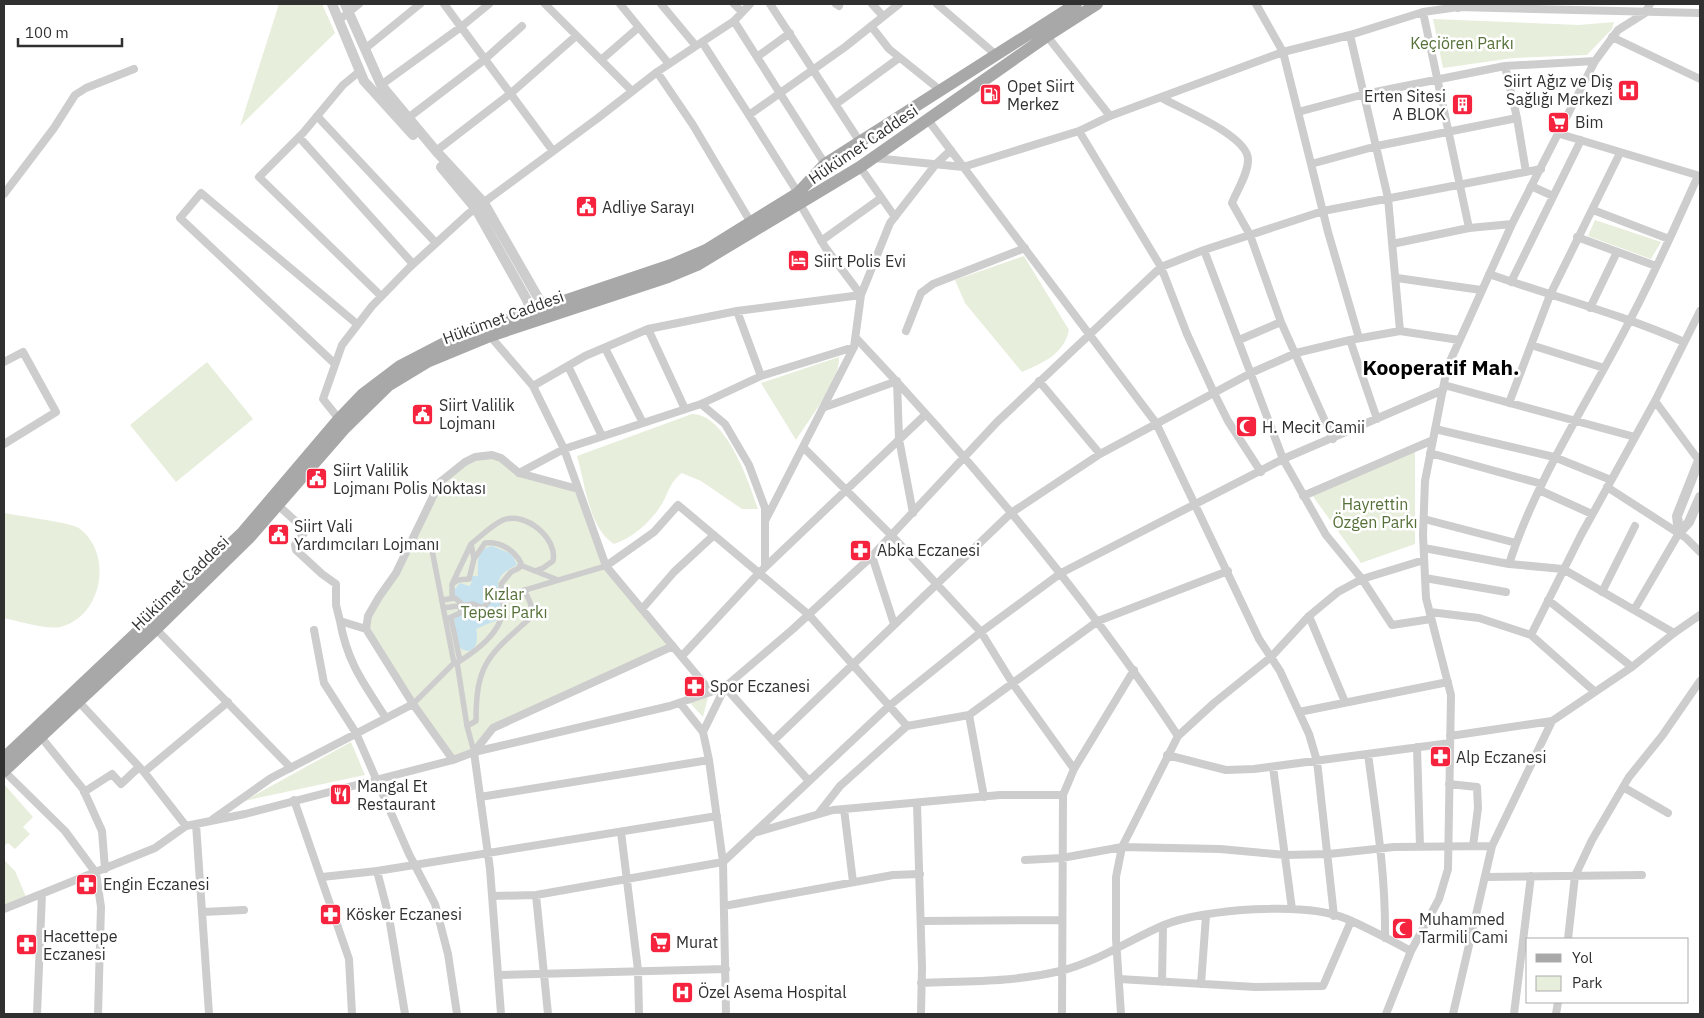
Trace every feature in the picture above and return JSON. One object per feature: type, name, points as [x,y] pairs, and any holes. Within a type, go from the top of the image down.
[{"type":"main road","points":[[4,758],[243,532],[339,419],[380,379],[400,366],[454,338],[554,306],[671,265],[706,250],[750,221],[799,198],[824,164],[1076,4]]},
{"type":"main road","name":"Hükümet Caddesi","points":[[4,771],[156,629],[279,506],[344,429],[389,385],[427,362],[490,336],[689,268],[799,198],[860,167],[1047,36],[1097,4]]},
{"type":"street","points":[[332,4],[364,81],[480,206],[528,300],[529,306],[525,314]]},
{"type":"street","points":[[339,20],[346,8],[358,4]]},
{"type":"street","points":[[366,48],[420,4]]},
{"type":"street","points":[[444,4],[553,151]]},
{"type":"street","points":[[381,84],[490,4]]},
{"type":"street","points":[[545,4],[632,91]]},
{"type":"street","points":[[620,4],[669,64]]},
{"type":"street","points":[[661,4],[699,44],[749,115],[799,198],[821,240],[861,295]]},
{"type":"street","points":[[734,4],[742,12]]},
{"type":"street","points":[[339,419],[322,399],[342,345],[381,296],[436,243],[480,206],[657,72],[734,21],[750,4]]},
{"type":"street","points":[[770,4],[860,142]]},
{"type":"street","points":[[872,4],[883,16]]},
{"type":"street","points":[[749,115],[814,69],[899,4]]},
{"type":"street","points":[[937,4],[995,54]]},
{"type":"street","points":[[1256,4],[1283,52],[1323,211],[1359,338]]},
{"type":"street","points":[[1386,1014],[1411,950],[1439,899],[1448,869],[1451,695],[1431,615],[1424,560],[1425,481],[1447,368],[1512,224],[1560,134],[1595,61],[1618,30],[1646,13],[1650,4]]},
{"type":"street","points":[[872,158],[964,167],[1079,131],[1110,116],[1283,52],[1350,35],[1422,12],[1457,5],[1646,13],[1700,13]]},
{"type":"street","points":[[346,8],[381,84],[480,206],[540,301],[554,306]]},
{"type":"street","points":[[1422,12],[1450,131],[1469,228]]},
{"type":"street","points":[[734,21],[824,164]]},
{"type":"street","points":[[408,118],[484,60],[522,26]]},
{"type":"street","points":[[871,26],[899,58],[940,90]]},
{"type":"street","points":[[600,60],[639,27]]},
{"type":"street","points":[[758,57],[790,33]]},
{"type":"street","points":[[1350,35],[1388,198],[1397,278],[1400,332]]},
{"type":"street","points":[[436,151],[510,94],[576,36]]},
{"type":"street","points":[[1047,36],[1110,116]]},
{"type":"street","points":[[1612,37],[1700,79]]},
{"type":"street","points":[[836,104],[899,58]]},
{"type":"street","points":[[1298,112],[1365,94],[1506,66],[1595,61]]},
{"type":"street","points":[[1506,66],[1518,118],[1526,172]]},
{"type":"street","points":[[4,194],[54,128],[75,95],[86,88],[134,69]]},
{"type":"street","points":[[360,71],[343,85],[298,137],[259,177],[381,296]]},
{"type":"street","points":[[657,72],[693,125],[750,221]]},
{"type":"street","points":[[1162,98],[1234,137],[1246,149],[1249,159],[1247,169],[1232,203],[1250,235],[1281,322],[1333,439]]},
{"type":"street","points":[[317,116],[436,243]]},
{"type":"street","points":[[1311,164],[1377,146],[1518,118]]},
{"type":"street","points":[[928,120],[1156,423],[1259,639],[1280,672],[1299,712],[1317,761],[1329,854],[1334,916]]},
{"type":"street","points":[[1079,131],[1161,267],[1214,393],[1228,421],[1261,472]]},
{"type":"street","points":[[1509,564],[1516,543],[1554,457],[1631,319],[1699,176],[1560,134]]},
{"type":"street","points":[[298,137],[413,264]]},
{"type":"street","points":[[1511,282],[1581,140]]},
{"type":"street","points":[[765,521],[825,407],[854,347],[857,338],[861,295],[894,217],[936,164],[951,150]]},
{"type":"street","points":[[1509,403],[1550,295],[1620,153]]},
{"type":"street","points":[[860,167],[894,217]]},
{"type":"street","points":[[4,909],[155,848],[186,826],[453,760],[474,752],[680,702],[725,687],[872,556],[964,457],[1039,381],[1161,267],[1204,250],[1323,211],[1541,169]]},
{"type":"street","points":[[1531,186],[1553,196]]},
{"type":"street","points":[[335,364],[180,218],[201,193],[357,324]]},
{"type":"street","points":[[821,240],[882,198]]},
{"type":"street","points":[[1593,210],[1669,238]]},
{"type":"street","points":[[1392,244],[1469,228],[1512,224]]},
{"type":"street","points":[[1577,237],[1656,266]]},
{"type":"street","points":[[906,331],[921,293],[933,284],[1025,248]]},
{"type":"street","points":[[1204,250],[1283,459],[1326,535],[1362,580],[1392,625],[1431,615],[1479,618],[1531,635],[1594,691]]},
{"type":"street","points":[[1590,308],[1617,252]]},
{"type":"street","points":[[1489,274],[1590,308],[1631,319],[1684,342]]},
{"type":"street","points":[[1397,278],[1481,290]]},
{"type":"street","points":[[533,386],[568,366],[648,329],[737,311],[861,295]]},
{"type":"street","points":[[737,311],[761,376]]},
{"type":"street","points":[[1531,635],[1563,569],[1655,401],[1700,312]]},
{"type":"street","points":[[1238,340],[1281,322]]},
{"type":"street","points":[[648,329],[685,409]]},
{"type":"street","points":[[773,741],[1011,513],[1100,454],[1251,373],[1296,353],[1359,338],[1400,332],[1459,340]]},
{"type":"street","points":[[490,336],[533,386],[564,449],[606,566],[711,692]]},
{"type":"street","points":[[857,338],[964,457],[1061,573],[1134,670],[1178,736]]},
{"type":"street","points":[[1350,340],[1377,419]]},
{"type":"street","points":[[1531,345],[1604,368]]},
{"type":"street","points":[[518,473],[564,449],[701,404],[761,376],[854,347]]},
{"type":"street","points":[[605,348],[644,423]]},
{"type":"street","points":[[4,362],[23,352],[56,412],[4,443]]},
{"type":"street","points":[[568,366],[602,436]]},
{"type":"street","points":[[825,407],[897,381]]},
{"type":"street","points":[[897,381],[899,439],[913,513]]},
{"type":"street","points":[[1039,381],[1100,454]]},
{"type":"street","points":[[492,896],[536,895],[723,862],[889,706],[981,632],[1061,573],[1261,472],[1283,459],[1333,439],[1443,387],[1635,437]]},
{"type":"street","points":[[1655,401],[1700,460],[1678,516],[1679,533]]},
{"type":"street","points":[[701,404],[725,424],[736,439],[749,465],[765,508],[762,570]]},
{"type":"street","points":[[682,656],[762,570],[845,489],[925,415]]},
{"type":"street","points":[[1435,429],[1554,457],[1609,484],[1679,533],[1700,552]]},
{"type":"street","points":[[1303,496],[1433,440]]},
{"type":"street","points":[[804,448],[891,536],[981,632],[1013,684],[1074,769]]},
{"type":"street","points":[[1430,453],[1541,487],[1592,514]]},
{"type":"street","points":[[453,760],[413,704],[366,629],[368,616],[378,597],[396,573],[440,482],[465,462],[483,455],[501,458],[518,473],[578,489]]},
{"type":"street","points":[[1634,610],[1679,533],[1689,522],[1700,497]]},
{"type":"street","points":[[443,608],[473,604],[483,608],[492,598],[502,597],[606,566],[654,532],[678,505],[714,535],[762,570],[808,615],[907,726]]},
{"type":"street","points":[[279,506],[304,529],[304,534],[295,545],[296,550],[336,584],[336,605],[344,646],[355,669],[386,718]]},
{"type":"street","points":[[452,598],[452,584],[471,544],[504,520],[518,519],[529,523],[547,536],[555,554],[553,562],[535,571]]},
{"type":"street","points":[[1424,519],[1516,543]]},
{"type":"street","points":[[1602,592],[1635,526]]},
{"type":"street","points":[[642,609],[674,572],[714,535]]},
{"type":"street","points":[[452,584],[458,580],[468,579],[479,548],[485,543],[491,542],[510,550],[518,558],[520,565]]},
{"type":"street","points":[[471,544],[474,559]]},
{"type":"street","points":[[1424,548],[1509,564],[1563,569],[1674,633]]},
{"type":"street","points":[[432,550],[443,608],[448,618],[467,726],[474,752],[488,852],[501,1014]]},
{"type":"street","points":[[872,556],[894,624]]},
{"type":"street","points":[[1121,1014],[1117,949],[1116,877],[1122,847],[1166,755],[1178,736],[1214,703],[1271,657],[1308,616],[1338,592],[1362,580],[1424,560]]},
{"type":"street","points":[[520,565],[558,580]]},
{"type":"street","points":[[210,821],[271,778],[413,704],[457,662],[476,651],[495,630],[503,611],[501,584],[504,578],[520,565]]},
{"type":"street","points":[[819,813],[840,786],[907,726],[969,715],[1098,621],[1228,571]]},
{"type":"street","points":[[1425,578],[1506,592]]},
{"type":"street","points":[[467,726],[476,721],[476,698],[480,676],[494,650],[528,620],[532,614],[532,605],[524,590]]},
{"type":"street","points":[[442,600],[458,599],[462,606],[460,613],[448,618]]},
{"type":"street","points":[[1548,600],[1632,667]]},
{"type":"street","points":[[1166,755],[1226,770],[1273,767],[1417,747],[1552,721],[1632,667],[1700,615]]},
{"type":"street","points":[[1308,616],[1345,702]]},
{"type":"street","points":[[340,621],[366,629]]},
{"type":"street","points":[[156,629],[291,768]]},
{"type":"street","points":[[314,630],[324,683],[356,733],[435,904],[448,954],[457,1014]]},
{"type":"street","points":[[474,752],[492,728],[673,646]]},
{"type":"street","points":[[1062,1014],[1063,796],[1074,769],[1134,670]]},
{"type":"street","points":[[1568,938],[1575,876],[1592,840],[1623,788],[1700,681]]},
{"type":"street","points":[[1299,712],[1448,682]]},
{"type":"street","points":[[703,732],[725,687]]},
{"type":"street","points":[[725,687],[809,781]]},
{"type":"street","points":[[78,701],[142,769],[186,826]]},
{"type":"street","points":[[84,792],[112,774],[121,784],[228,702]]},
{"type":"street","points":[[680,702],[703,732],[709,760],[723,862],[726,1014]]},
{"type":"street","points":[[969,715],[984,797]]},
{"type":"street","points":[[1453,1014],[1492,846],[1552,721]]},
{"type":"street","points":[[41,738],[84,792],[102,831],[105,869]]},
{"type":"street","points":[[1417,747],[1420,846]]},
{"type":"street","points":[[1368,754],[1380,849],[1385,938]]},
{"type":"street","points":[[480,797],[709,760]]},
{"type":"street","points":[[1273,767],[1292,909]]},
{"type":"street","points":[[4,771],[65,831],[96,873],[101,907],[98,1014]]},
{"type":"street","points":[[1449,784],[1477,787],[1478,808],[1473,846]]},
{"type":"street","points":[[1623,788],[1668,813]]},
{"type":"street","points":[[754,833],[819,813],[844,809],[984,797],[1063,796]]},
{"type":"street","points":[[294,800],[349,959],[352,1014]]},
{"type":"street","points":[[917,803],[921,921],[921,1014]]},
{"type":"street","points":[[844,809],[853,882]]},
{"type":"street","points":[[322,877],[376,871],[717,816]]},
{"type":"street","points":[[196,824],[209,1014]]},
{"type":"street","points":[[622,832],[638,970],[639,1014]]},
{"type":"street","points":[[1025,860],[1062,858],[1122,847],[1329,854],[1420,846],[1492,846]]},
{"type":"street","points":[[376,871],[389,917],[405,1014]]},
{"type":"street","points":[[724,906],[893,875],[920,874]]},
{"type":"street","points":[[1485,877],[1642,875]]},
{"type":"street","points":[[1514,1014],[1531,876]]},
{"type":"street","points":[[37,1014],[42,894]]},
{"type":"street","points":[[536,895],[548,1014]]},
{"type":"street","points":[[921,983],[1015,980],[1062,970],[1117,949],[1179,920],[1244,911],[1302,909],[1334,916],[1351,921],[1411,950]]},
{"type":"street","points":[[203,912],[244,910]]},
{"type":"street","points":[[1201,984],[1206,916]]},
{"type":"street","points":[[921,921],[1062,920]]},
{"type":"street","points":[[1119,979],[1255,988],[1323,986],[1351,921]]},
{"type":"street","points":[[1162,982],[1163,926]]},
{"type":"street","points":[[498,975],[726,968]]},
{"type":"green space","points":[[279,4],[322,4],[335,33],[240,126]]},
{"type":"green space","name":"Keçiören Parkı","points":[[1433,19],[1579,25],[1614,22],[1612,29],[1587,55],[1513,58],[1443,68]]},
{"type":"green space","points":[[1595,220],[1661,242],[1651,259],[1588,236]]},
{"type":"green space","points":[[1024,256],[1069,330],[1062,345],[1052,357],[1022,372],[965,303],[955,280]]},
{"type":"green space","points":[[839,357],[835,377],[796,440],[761,383]]},
{"type":"green space","points":[[207,362],[253,419],[176,482],[130,425]]},
{"type":"green space","points":[[692,414],[704,417],[715,425],[725,437],[742,467],[758,509],[742,509],[701,481],[682,473],[673,483],[659,509],[648,522],[635,533],[614,544],[599,528],[593,517],[577,456]]},
{"type":"green space","name":"Hayrettin Özgen Parkı","points":[[1415,451],[1415,544],[1361,563],[1312,495]]},
{"type":"green space","name":"Kızlar Tepesi Parkı","points":[[492,455],[519,473],[578,489],[606,566],[673,646],[493,728],[474,752],[453,760],[366,629],[368,616],[396,573],[440,482],[465,462]]},
{"type":"green space","points":[[4,513],[55,521],[73,526],[79,528],[90,539],[97,553],[99,568],[98,584],[94,598],[86,611],[74,621],[55,628],[4,618]]},
{"type":"green space","points":[[708,697],[703,717],[690,703]]},
{"type":"green space","points":[[351,742],[365,775],[244,801]]},
{"type":"green space","points":[[4,784],[33,817],[23,827],[30,834],[15,849],[8,843],[4,846]]},
{"type":"green space","points":[[4,860],[15,871],[27,899],[4,908]]},
{"type":"water","points":[[492,546],[512,554],[517,565],[500,577],[498,590],[500,612],[497,620],[476,629],[477,639],[474,648],[468,651],[463,650],[458,646],[454,617],[463,614],[465,603],[454,596],[454,590],[460,583],[469,586],[472,576],[478,576],[479,557],[483,550]]},
{"type":"place","name":"Siirt Ağız ve Diş Sağlığı Merkezi","points":[[1629,90]]},
{"type":"place","name":"Opet Siirt Merkez","points":[[991,95]]},
{"type":"place","name":"Erten Sitesi A BLOK","points":[[1462,105]]},
{"type":"place","name":"Bim","points":[[1559,122]]},
{"type":"place","name":"Adliye Sarayı","points":[[586,207]]},
{"type":"place","name":"Siirt Polis Evi","points":[[798,261]]},
{"type":"place","name":"Siirt Valilik Lojmanı","points":[[423,414]]},
{"type":"place","name":"H. Mecit Camii","points":[[1246,427]]},
{"type":"place","name":"Siirt Valilik Lojmanı Polis Noktası","points":[[317,479]]},
{"type":"place","name":"Siirt Vali Yardımcıları Lojmanı","points":[[278,535]]},
{"type":"place","name":"Abka Eczanesi","points":[[861,550]]},
{"type":"place","name":"Spor Eczanesi","points":[[694,686]]},
{"type":"place","name":"Alp Eczanesi","points":[[1440,757]]},
{"type":"place","name":"Mangal Et Restaurant","points":[[341,795]]},
{"type":"place","name":"Engin Eczanesi","points":[[87,884]]},
{"type":"place","name":"Kösker Eczanesi","points":[[330,914]]},
{"type":"place","name":"Muhammed Tarmili Cami","points":[[1403,928]]},
{"type":"place","name":"Murat","points":[[660,942]]},
{"type":"place","name":"Hacettepe Eczanesi","points":[[27,945]]},
{"type":"place","name":"Özel Asema Hospital","points":[[682,992]]},
{"type":"district","name":"Kooperatif Mah.","points":[[1441,367]]}]
